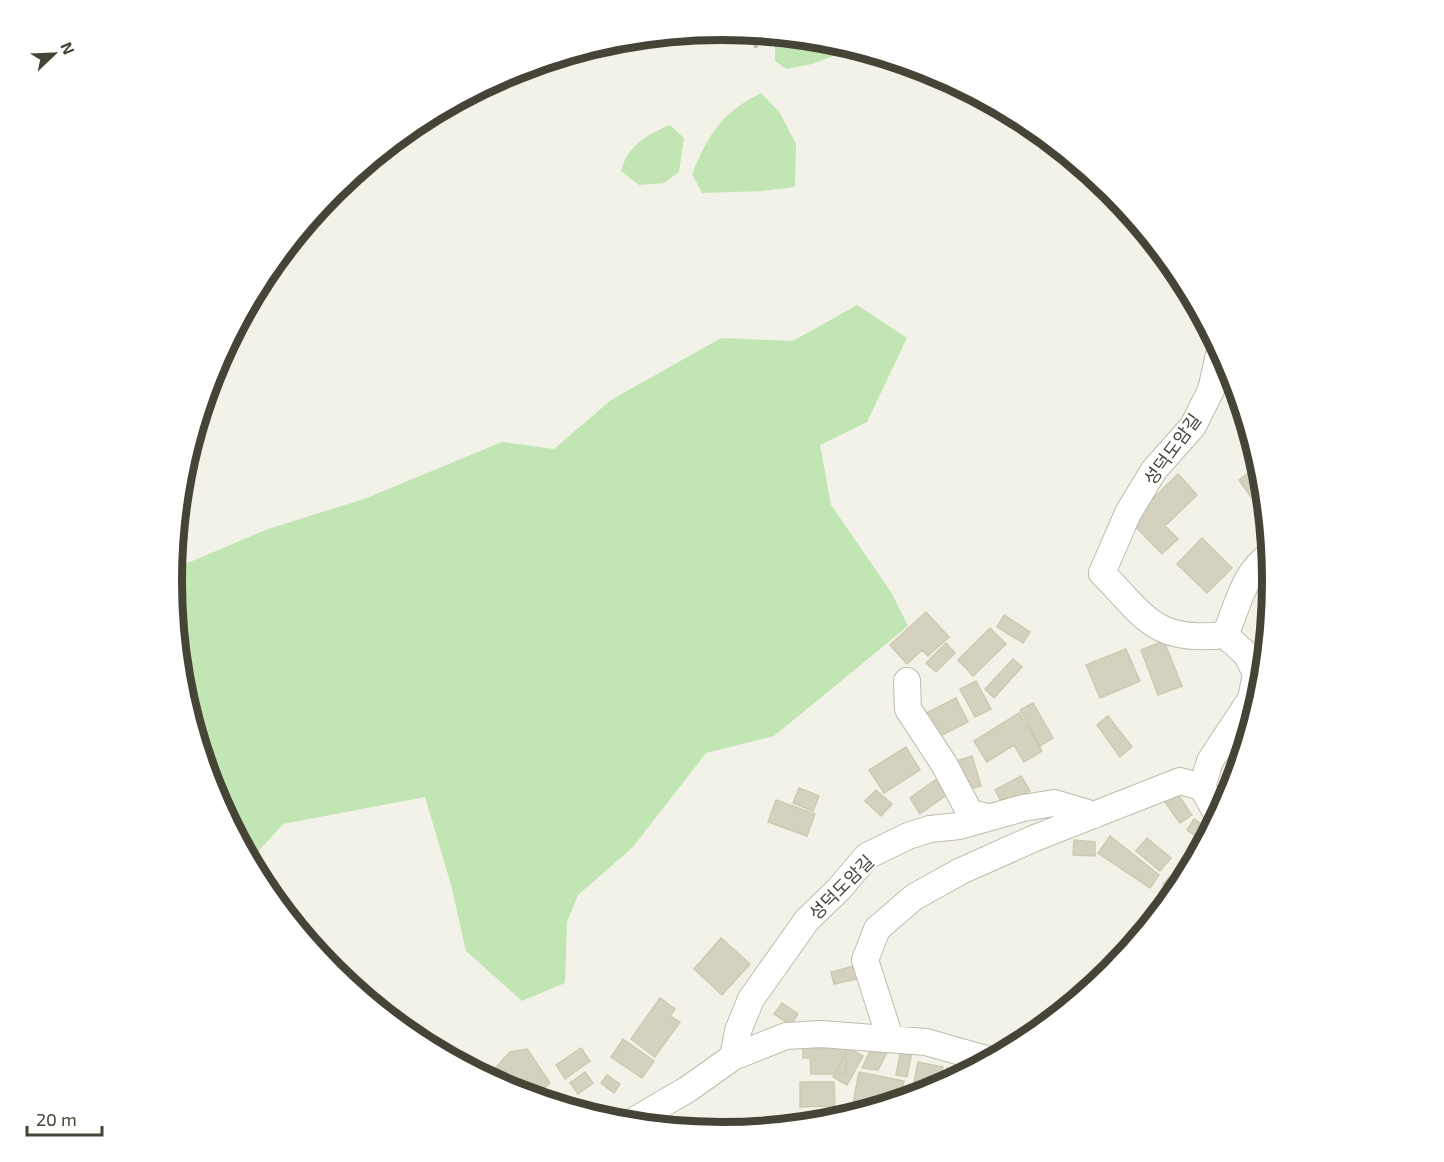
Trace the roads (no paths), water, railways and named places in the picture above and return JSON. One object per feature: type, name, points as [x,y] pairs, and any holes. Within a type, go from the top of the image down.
[{"type":"street","name":"성덕도암길","points":[[1217,364],[1211,390],[1193,426],[1154,470],[1128,513],[1102,573],[1149,624],[1163,631],[1200,638],[1225,635]]},
{"type":"street","points":[[1255,667],[1247,655],[1225,635],[1241,589],[1261,561]]},
{"type":"street","points":[[907,681],[908,709],[944,764],[970,813],[988,817]]},
{"type":"street","points":[[1202,787],[1210,761],[1248,704]]},
{"type":"street","points":[[890,1038],[865,960],[877,929],[914,897],[961,871],[1180,781],[1202,787],[1213,807]]},
{"type":"street","name":"성덕도암길","points":[[733,1057],[738,1032],[751,999],[807,920],[839,890],[867,856],[908,836],[930,829],[958,826],[1054,803],[1095,815]]},
{"type":"street","points":[[643,1116],[688,1089],[733,1057],[786,1036],[821,1034],[890,1038],[926,1042],[978,1057]]}]
